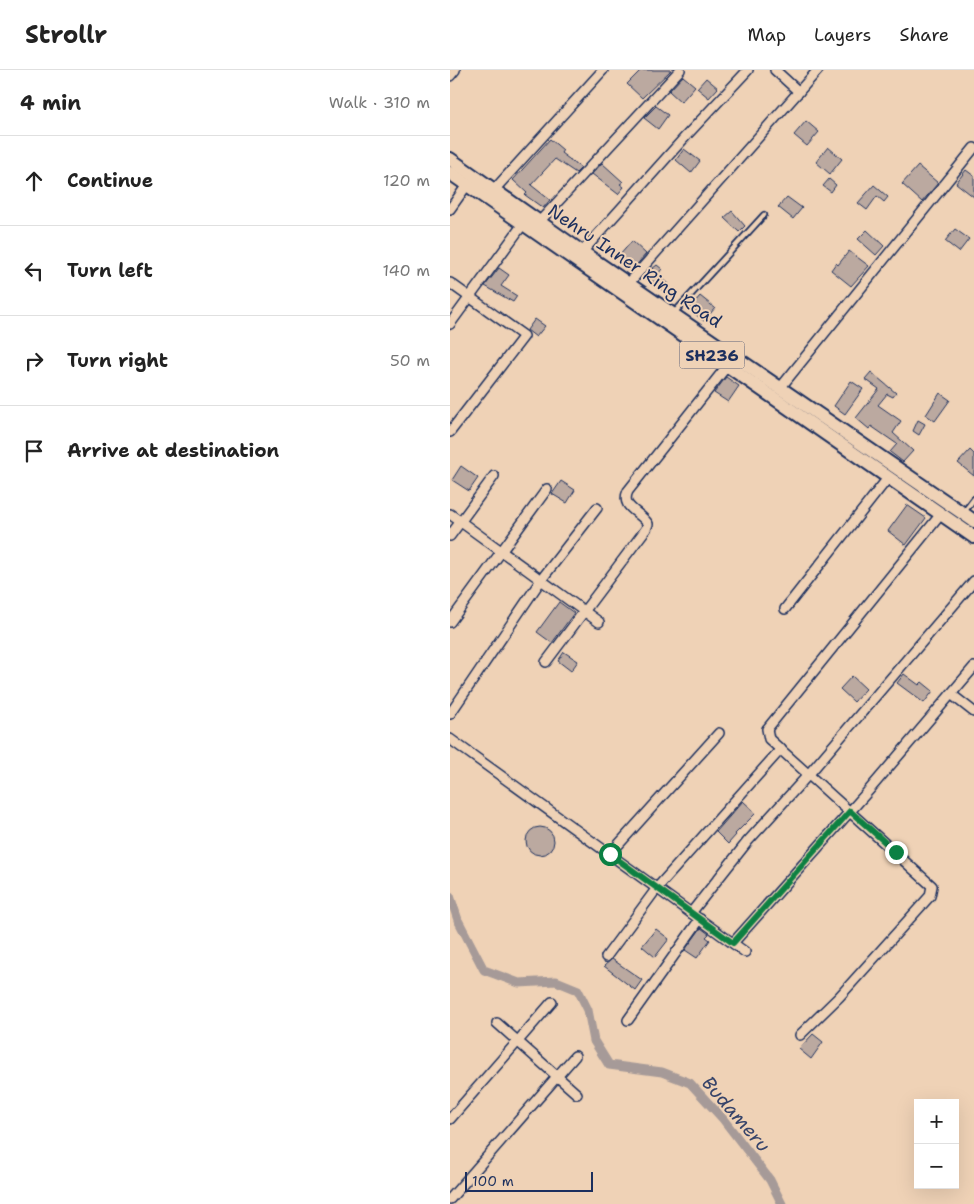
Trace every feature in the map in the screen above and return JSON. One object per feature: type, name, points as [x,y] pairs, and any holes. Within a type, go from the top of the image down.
[{"type":"main road","name":"Nehru Inner Ring Road","points":[[450,158],[538,222],[674,313],[974,520]]},
{"type":"main road","name":"SH236","points":[[450,173],[974,537]]},
{"type":"street","points":[[450,76],[455,70]]},
{"type":"street","points":[[494,190],[603,70]]},
{"type":"street","points":[[538,222],[680,70]]},
{"type":"street","points":[[582,252],[748,70]]},
{"type":"street","points":[[775,70],[799,92]]},
{"type":"street","points":[[628,284],[818,70]]},
{"type":"street","points":[[781,387],[974,148]]},
{"type":"street","points":[[450,209],[467,186]]},
{"type":"street","points":[[450,324],[523,224]]},
{"type":"street","points":[[450,284],[524,336],[450,432]]},
{"type":"street","points":[[546,662],[646,529],[648,524],[645,520],[627,504],[625,498],[628,491],[728,366]]},
{"type":"street","points":[[450,536],[494,476]]},
{"type":"street","points":[[784,608],[888,478]]},
{"type":"street","points":[[450,622],[547,489]]},
{"type":"street","points":[[450,714],[541,580],[597,508]]},
{"type":"street","points":[[450,514],[599,622]]},
{"type":"street","points":[[800,1035],[838,997],[932,891],[930,882],[781,749],[766,733],[769,723],[941,514]]},
{"type":"street","points":[[691,913],[748,841],[809,774],[974,581]]},
{"type":"street","points":[[733,943],[974,667]]},
{"type":"street","points":[[952,694],[974,712]]},
{"type":"street","points":[[610,854],[718,733]]},
{"type":"street","points":[[450,739],[745,952]]},
{"type":"street","points":[[606,957],[656,888],[781,749]]},
{"type":"street","points":[[628,1020],[700,919]]},
{"type":"street","points":[[450,1119],[552,1002]]},
{"type":"street","points":[[496,1023],[577,1094]]},
{"type":"street","points":[[450,1199],[576,1056]]},
{"type":"lane","points":[[674,313],[764,215]]},
{"type":"lane","points":[[963,513],[974,499]]},
{"type":"building","points":[[641,70],[671,70],[642,98],[627,84]]},
{"type":"building","points":[[683,76],[695,86],[681,102],[669,91]]},
{"type":"building","points":[[706,78],[718,88],[709,98],[697,88]]},
{"type":"building","points":[[656,106],[668,115],[658,129],[644,118]]},
{"type":"building","points":[[806,121],[819,132],[807,146],[794,135]]},
{"type":"building","points":[[550,139],[563,150],[561,153],[581,168],[576,173],[555,159],[531,185],[550,200],[543,208],[525,195],[527,193],[513,180]]},
{"type":"building","points":[[828,147],[842,159],[830,174],[816,162]]},
{"type":"building","points":[[684,149],[700,161],[691,173],[676,160]]},
{"type":"building","points":[[602,163],[623,182],[620,184],[624,187],[618,194],[592,174]]},
{"type":"building","points":[[918,166],[938,183],[922,202],[902,184]]},
{"type":"building","points":[[966,170],[974,176],[974,197],[956,183]]},
{"type":"building","points":[[829,179],[836,185],[831,192],[823,186]]},
{"type":"building","points":[[874,185],[888,197],[884,202],[877,196],[867,210],[858,203]]},
{"type":"building","points":[[787,197],[802,208],[793,219],[778,207]]},
{"type":"building","points":[[732,211],[745,226],[739,232],[724,218]]},
{"type":"building","points":[[955,229],[969,239],[959,252],[945,241]]},
{"type":"building","points":[[867,230],[884,246],[876,255],[858,239]]},
{"type":"building","points":[[632,241],[646,254],[633,269],[619,256]]},
{"type":"building","points":[[849,251],[869,266],[851,286],[831,270],[836,263],[838,265]]},
{"type":"building","points":[[657,265],[662,269],[657,275],[668,284],[662,290],[644,275]]},
{"type":"building","points":[[499,268],[509,275],[501,286],[517,296],[513,302],[485,286]]},
{"type":"building","points":[[700,296],[715,308],[704,321],[689,309]]},
{"type":"building","points":[[535,319],[545,326],[536,337],[527,330]]},
{"type":"building","points":[[871,372],[896,393],[893,397],[887,394],[878,405],[901,421],[893,433],[913,451],[903,462],[890,452],[897,444],[871,426],[869,429],[856,418],[879,389],[865,379]]},
{"type":"building","points":[[726,377],[739,386],[728,402],[714,393]]},
{"type":"building","points":[[851,381],[863,389],[845,414],[834,406]]},
{"type":"building","points":[[940,393],[950,400],[935,421],[926,415]]},
{"type":"building","points":[[918,420],[925,424],[919,435],[913,431]]},
{"type":"building","points":[[970,450],[974,454],[974,476],[958,463]]},
{"type":"building","points":[[461,466],[478,478],[469,491],[452,480]]},
{"type":"building","points":[[561,481],[575,490],[567,503],[552,494]]},
{"type":"building","points":[[907,505],[926,518],[906,545],[888,531]]},
{"type":"building","points":[[559,602],[574,613],[552,643],[537,632]]},
{"type":"building","points":[[564,652],[578,661],[571,671],[558,661]]},
{"type":"building","points":[[904,674],[919,685],[922,682],[933,691],[924,703],[897,683]]},
{"type":"building","points":[[852,676],[866,689],[854,702],[840,689]]},
{"type":"building","points":[[743,801],[756,813],[735,834],[728,844],[716,832]]},
{"type":"building","points":[[540,827],[550,831],[554,841],[550,851],[540,855],[530,851],[526,841],[530,831]]},
{"type":"building","points":[[701,928],[709,934],[706,937],[710,940],[697,958],[685,950]]},
{"type":"building","points":[[656,929],[669,939],[655,957],[642,946]]},
{"type":"building","points":[[612,959],[642,980],[635,990],[604,966]]},
{"type":"building","points":[[813,1034],[823,1042],[811,1059],[799,1049]]},
{"type":"waterway","name":"Budameru","points":[[450,896],[458,920],[484,970],[519,983],[556,981],[578,990],[588,1010],[594,1041],[609,1065],[662,1072],[690,1083],[723,1119],[770,1180],[782,1204]]},
{"type":"route","points":[[610,854],[733,943],[850,811],[896,852]]}]
